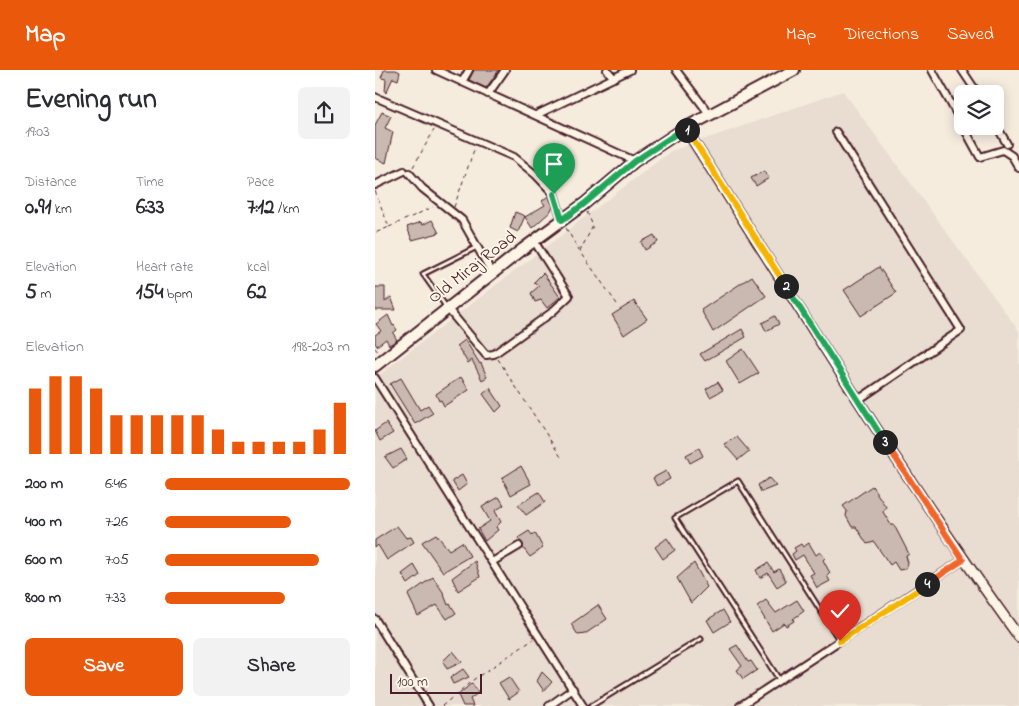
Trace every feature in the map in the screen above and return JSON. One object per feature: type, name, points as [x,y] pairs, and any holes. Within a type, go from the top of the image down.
[{"type":"main road","name":"Old Miraj Road","points":[[375,366],[492,273],[584,204],[635,161],[685,128],[794,70]]},
{"type":"main road","points":[[685,128],[858,400],[963,560],[1019,638]]},
{"type":"street","points":[[436,70],[635,161]]},
{"type":"street","points":[[462,82],[469,70]]},
{"type":"street","points":[[488,94],[505,70]]},
{"type":"street","points":[[607,70],[615,78]]},
{"type":"street","points":[[536,116],[630,70]]},
{"type":"street","points":[[676,70],[710,115]]},
{"type":"street","points":[[932,70],[954,110]]},
{"type":"street","points":[[962,70],[972,85]]},
{"type":"street","points":[[375,98],[514,157],[536,174],[554,194],[562,220]]},
{"type":"street","points":[[836,132],[961,330],[858,400]]},
{"type":"street","points":[[968,135],[980,157],[1003,150],[1012,156],[1019,168]]},
{"type":"street","points":[[1002,135],[1007,144]]},
{"type":"street","points":[[375,186],[406,172],[422,188],[462,220],[492,273]]},
{"type":"street","points":[[448,308],[486,355],[494,354],[551,313],[569,296],[534,241]]},
{"type":"street","points":[[375,378],[583,706]]},
{"type":"street","points":[[492,562],[519,546]]},
{"type":"street","points":[[740,706],[963,560]]},
{"type":"street","points":[[375,618],[429,706]]},
{"type":"street","points":[[549,706],[573,690]]},
{"type":"lane","points":[[448,308],[423,274],[477,246]]},
{"type":"lane","points":[[780,681],[675,518],[738,481],[840,641]]},
{"type":"lane","points":[[591,706],[701,639]]},
{"type":"path","points":[[406,172],[437,125]]},
{"type":"path","points":[[452,212],[477,141]]},
{"type":"path","points":[[375,191],[389,227]]},
{"type":"path","points":[[375,233],[441,203]]},
{"type":"path","points":[[580,251],[593,226],[584,204]]},
{"type":"path","points":[[562,220],[580,251],[619,307]]},
{"type":"path","points":[[496,356],[561,457]]},
{"type":"path","points":[[442,706],[473,680],[539,636]]},
{"type":"shaded area","points":[[843,91],[1019,331],[1019,706],[375,706],[375,378],[671,151]]},
{"type":"building","points":[[384,70],[400,72],[398,80],[393,78],[386,93],[386,79],[381,78]]},
{"type":"building","points":[[474,70],[499,70],[486,88],[469,80]]},
{"type":"building","points":[[382,112],[391,116],[385,128],[393,132],[386,163],[375,158],[375,125]]},
{"type":"building","points":[[764,171],[769,178],[756,186],[751,178]]},
{"type":"building","points":[[548,196],[553,206],[550,212],[532,228],[525,217],[545,205],[542,201]]},
{"type":"building","points":[[515,212],[525,216],[518,232],[510,228]]},
{"type":"building","points":[[432,220],[439,233],[412,240],[407,227],[421,222],[422,225]]},
{"type":"building","points":[[654,235],[658,242],[645,250],[641,242]]},
{"type":"building","points":[[879,267],[896,293],[861,316],[844,290]]},
{"type":"building","points":[[543,273],[560,297],[547,308],[541,300],[535,302],[531,293],[539,286],[534,282]]},
{"type":"building","points":[[752,276],[766,296],[713,332],[701,310]]},
{"type":"building","points":[[375,287],[385,287],[385,302],[391,297],[396,310],[375,310]]},
{"type":"building","points":[[634,301],[647,319],[624,335],[612,315]]},
{"type":"building","points":[[388,315],[397,330],[393,333],[397,340],[389,345],[386,339],[377,346],[375,335],[381,331],[376,324]]},
{"type":"building","points":[[775,316],[779,324],[766,331],[762,323]]},
{"type":"building","points":[[742,329],[746,337],[705,361],[700,354]]},
{"type":"building","points":[[465,340],[481,363],[487,377],[482,380],[472,360],[468,363],[457,346]]},
{"type":"building","points":[[743,349],[759,373],[740,384],[726,361]]},
{"type":"building","points":[[461,377],[469,390],[444,406],[436,394]]},
{"type":"building","points":[[401,378],[420,410],[428,405],[433,413],[415,424],[390,384]]},
{"type":"building","points":[[718,382],[723,390],[710,397],[706,389]]},
{"type":"building","points":[[490,388],[502,406],[496,412],[483,394]]},
{"type":"building","points":[[386,423],[393,433],[380,441],[375,431]]},
{"type":"building","points":[[737,437],[749,451],[738,460],[724,444]]},
{"type":"building","points":[[699,448],[703,456],[690,463],[686,455]]},
{"type":"building","points":[[401,449],[407,459],[393,468],[385,457]]},
{"type":"building","points":[[521,466],[531,484],[511,495],[502,478]]},
{"type":"building","points":[[666,471],[670,479],[657,486],[653,478]]},
{"type":"building","points":[[462,475],[467,484],[458,491],[452,481]]},
{"type":"building","points":[[769,478],[776,486],[761,492],[758,485]]},
{"type":"building","points":[[872,486],[886,507],[883,512],[891,525],[894,525],[909,554],[906,556],[908,563],[905,569],[899,570],[894,562],[890,565],[874,542],[867,544],[856,527],[852,527],[846,516],[847,511],[843,506]]},
{"type":"building","points":[[539,492],[545,502],[526,515],[518,505]]},
{"type":"building","points":[[499,497],[504,505],[495,511],[501,522],[496,527],[498,530],[485,541],[478,529],[490,521],[482,507]]},
{"type":"building","points":[[397,526],[406,538],[411,537],[414,542],[387,560],[378,545],[375,548],[375,540]]},
{"type":"building","points":[[529,531],[532,535],[535,533],[543,548],[530,557],[518,538]]},
{"type":"building","points":[[436,534],[449,550],[462,542],[470,556],[443,572],[422,542]]},
{"type":"building","points":[[667,538],[675,550],[663,559],[655,547]]},
{"type":"building","points":[[809,543],[816,555],[820,552],[825,558],[823,560],[830,573],[827,576],[830,581],[817,588],[810,575],[814,573],[803,555],[795,560],[792,554],[796,551],[794,548],[801,544],[803,547]]},
{"type":"building","points":[[475,561],[480,577],[458,591],[452,578]]},
{"type":"building","points":[[694,563],[707,587],[691,603],[677,578]]},
{"type":"building","points":[[768,563],[774,572],[779,569],[786,581],[777,587],[768,573],[760,578],[756,570]]},
{"type":"building","points":[[414,565],[420,575],[408,584],[402,574]]},
{"type":"building","points":[[433,577],[443,592],[448,605],[450,604],[456,613],[447,619],[437,605],[418,616],[408,595]]},
{"type":"building","points":[[766,600],[776,613],[797,600],[804,611],[786,626],[784,623],[772,631],[757,606]]},
{"type":"building","points":[[852,602],[858,612],[845,621],[838,610]]},
{"type":"building","points":[[598,605],[607,619],[585,634],[578,635],[571,624]]},
{"type":"building","points":[[723,610],[730,622],[714,632],[707,620]]},
{"type":"building","points":[[737,645],[748,662],[751,661],[757,670],[743,679],[737,670],[742,666],[730,649]]},
{"type":"building","points":[[453,651],[462,662],[447,669],[443,661]]},
{"type":"building","points":[[463,669],[469,677],[453,684],[450,678]]},
{"type":"building","points":[[542,672],[552,682],[544,691],[537,681]]},
{"type":"building","points":[[509,677],[519,692],[509,699],[499,683]]},
{"type":"building","points":[[472,683],[478,693],[470,699],[473,706],[463,706],[458,695]]},
{"type":"route","points":[[554,194],[562,220],[635,161],[685,128],[858,400],[963,560],[840,641]]}]
